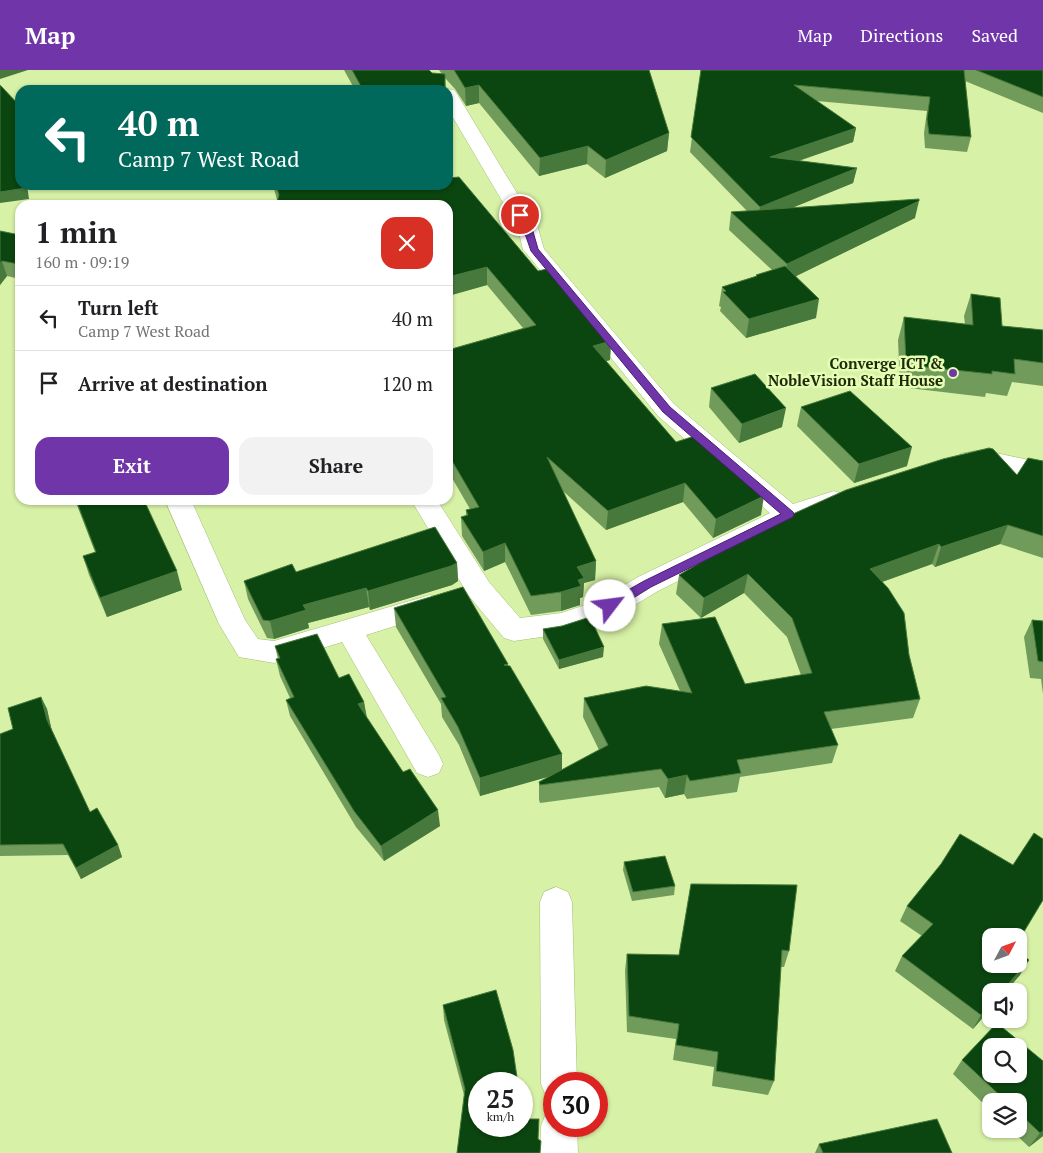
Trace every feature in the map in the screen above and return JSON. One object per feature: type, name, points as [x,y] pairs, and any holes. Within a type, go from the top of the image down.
[{"type":"street","points":[[453,104],[528,228],[534,250],[666,410],[789,514]]},
{"type":"street","points":[[947,465],[982,458],[1043,472]]},
{"type":"street","points":[[427,505],[479,589],[514,630],[561,623],[610,606],[648,584],[789,514],[855,493]]},
{"type":"street","points":[[180,505],[233,624],[249,649],[274,652],[479,589]]},
{"type":"street","points":[[349,630],[428,764]]},
{"type":"street","points":[[556,902],[558,1072]]},
{"type":"street","points":[[559,1137],[559,1153]]},
{"type":"building","points":[[352,70],[429,70],[432,73],[445,74],[445,85],[360,85]]},
{"type":"building","points":[[454,70],[649,70],[669,133],[606,160],[588,146],[540,158],[479,85],[465,88]]},
{"type":"building","points":[[701,70],[964,70],[971,137],[929,134],[927,119],[930,97],[794,85],[856,128],[770,157],[857,168],[760,207],[691,137]]},
{"type":"building","points":[[976,70],[1043,70],[1043,97]]},
{"type":"building","points":[[0,85],[15,101],[15,190],[0,192]]},
{"type":"building","points":[[459,177],[538,271],[551,268],[611,341],[593,346],[676,442],[701,434],[732,461],[764,496],[716,519],[685,483],[608,511],[547,457],[596,561],[577,567],[584,578],[578,580],[581,586],[561,592],[531,596],[505,543],[483,552],[461,517],[468,515],[466,510],[479,507],[453,463],[453,349],[536,325],[487,267],[453,276],[453,200],[278,200],[278,190],[453,190],[453,178]]},
{"type":"building","points":[[919,199],[919,201],[787,264],[731,212]]},
{"type":"building","points":[[0,231],[15,234],[15,263],[2,261],[0,263]]},
{"type":"building","points":[[785,266],[819,299],[749,319],[723,292],[726,291],[722,287]]},
{"type":"building","points":[[971,294],[1000,298],[1002,326],[1043,330],[1043,363],[1014,359],[1015,374],[992,371],[992,374],[906,365],[904,317],[973,325]]},
{"type":"building","points":[[755,374],[786,408],[742,424],[711,388]]},
{"type":"building","points":[[850,391],[912,447],[859,464],[801,407]]},
{"type":"building","points":[[989,448],[993,449],[1017,475],[1028,458],[1043,461],[1043,536],[1008,525],[941,547],[939,544],[870,569],[888,588],[904,613],[909,655],[920,699],[824,712],[838,745],[737,760],[741,773],[690,781],[687,775],[668,779],[661,769],[540,785],[539,782],[608,745],[584,698],[646,686],[692,693],[662,624],[715,617],[745,684],[812,673],[792,618],[748,574],[704,598],[679,575],[736,542],[733,538],[781,514],[784,518],[846,490],[943,459]]},
{"type":"building","points":[[78,505],[146,505],[177,571],[100,598],[83,556],[96,552]]},
{"type":"building","points":[[435,527],[457,563],[368,591],[366,588],[303,605],[306,610],[270,621],[263,620],[244,581],[292,564],[296,572]]},
{"type":"building","points":[[463,587],[508,664],[504,665],[510,666],[562,754],[480,778],[458,727],[441,698],[446,697],[394,608]]},
{"type":"building","points":[[590,617],[604,647],[559,660],[543,629],[562,626]]},
{"type":"building","points":[[1032,620],[1043,621],[1043,662],[1038,661]]},
{"type":"building","points":[[317,634],[339,678],[349,674],[364,702],[358,704],[403,772],[410,769],[438,810],[381,846],[354,811],[286,700],[294,697],[276,659],[280,658],[275,646]]},
{"type":"building","points":[[41,697],[47,720],[90,812],[97,808],[118,845],[76,868],[63,844],[0,845],[0,734],[13,729],[8,708]]},
{"type":"building","points":[[1034,833],[1043,839],[1043,900],[1026,928],[982,928],[982,973],[1018,973],[1009,983],[982,983],[981,1015],[902,956],[933,924],[907,906],[941,864],[960,834],[1013,865]]},
{"type":"building","points":[[665,856],[675,886],[633,892],[624,862]]},
{"type":"building","points":[[691,884],[797,885],[789,951],[782,950],[774,1081],[716,1071],[718,1052],[676,1045],[679,1024],[629,1016],[627,954],[679,955]]},
{"type":"building","points":[[496,990],[513,1050],[516,1072],[468,1072],[468,1137],[533,1137],[533,1119],[539,1119],[538,1139],[541,1141],[540,1153],[457,1153],[465,1089],[443,1005]]},
{"type":"building","points":[[992,1028],[1003,1028],[1015,1038],[983,1038]]},
{"type":"building","points":[[982,1039],[982,1079],[962,1060]]},
{"type":"building","points":[[1027,1048],[1043,1061],[1043,1131],[1040,1133],[1027,1121],[1027,1093],[997,1093],[987,1083],[1027,1083]]},
{"type":"building","points":[[937,1119],[952,1153],[823,1153],[819,1144]]},
{"type":"place","name":"Converge ICT & NobleVision Staff House","points":[[953,373]]},
{"type":"route","points":[[520,215],[528,228],[534,250],[666,410],[789,514],[648,584],[610,606]]}]
